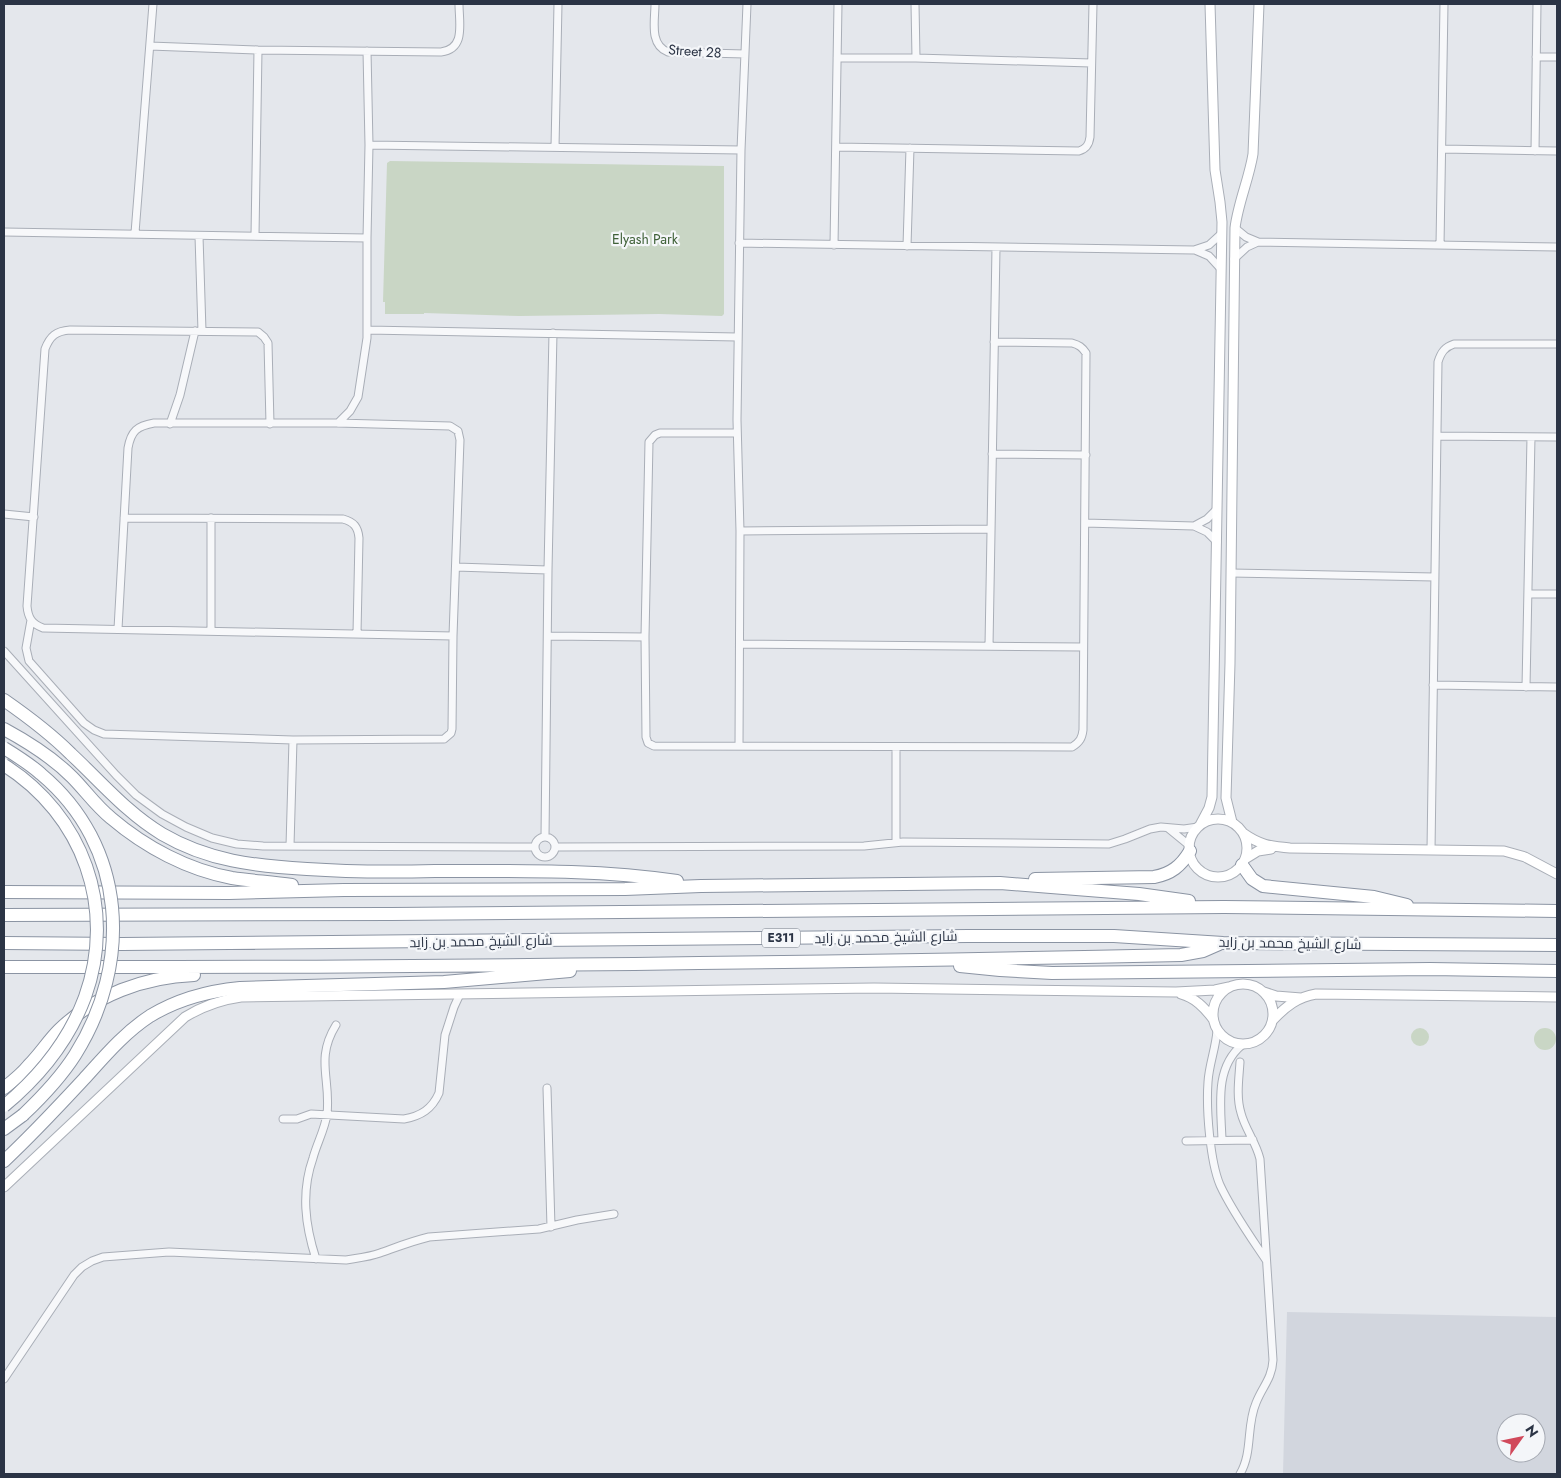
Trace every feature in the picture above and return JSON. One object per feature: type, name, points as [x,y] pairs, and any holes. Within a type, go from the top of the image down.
[{"type":"highway","points":[[4,700],[44,730],[138,817],[188,847],[216,857],[244,864],[328,870],[382,872],[553,871],[645,877],[701,886]]},
{"type":"highway","points":[[4,729],[50,757],[110,817],[154,849],[196,867],[231,878],[344,890]]},
{"type":"highway","points":[[4,748],[42,774],[68,802],[86,827],[105,869],[112,897],[114,926],[113,954],[107,982],[94,1020],[75,1055],[51,1087],[24,1115],[4,1129]]},
{"type":"highway","points":[[4,765],[34,787],[50,804],[65,823],[77,843],[91,880],[97,920],[92,969],[85,997],[77,1016],[41,1070],[4,1106]]},
{"type":"highway","points":[[4,892],[229,893],[344,890],[625,889],[701,886],[1000,883],[1052,878],[1163,876],[1179,866],[1190,848]]},
{"type":"highway","points":[[1243,862],[1252,879],[1263,886],[1374,897],[1396,901],[1419,909]]},
{"type":"highway","points":[[1000,883],[1139,894],[1224,907]]},
{"type":"highway","name":"شارع الشيخ محمد بن زايد","points":[[4,915],[402,914],[1224,907],[1557,911]]},
{"type":"highway","name":"شارع الشيخ محمد بن زايد","points":[[4,943],[132,944],[1114,936],[1223,943],[1557,945]]},
{"type":"highway","points":[[4,967],[627,964],[1182,955],[1203,951],[1223,943]]},
{"type":"highway","points":[[922,960],[983,969],[1052,973],[1430,969],[1557,971]]},
{"type":"highway","points":[[4,1161],[47,1119],[130,1031],[150,1016],[170,1005],[193,996],[216,990],[240,988],[444,982],[540,975],[627,964]]},
{"type":"highway","points":[[4,1088],[29,1065],[59,1030],[98,1001],[133,985],[166,977],[248,973],[286,967]]},
{"type":"main road","points":[[1210,4],[1215,170],[1221,209],[1215,668],[1212,797],[1209,808],[1192,835],[1190,848],[1192,859],[1196,866],[1211,876],[1220,877],[1236,871],[1243,862],[1247,851],[1243,833]]},
{"type":"main road","points":[[1259,4],[1254,142],[1251,166],[1238,208],[1235,228],[1226,798],[1232,822],[1243,833],[1259,843],[1286,848]]},
{"type":"main road","points":[[1215,668],[1221,695],[1229,696]]},
{"type":"main road","points":[[1199,826],[1219,819],[1232,822]]},
{"type":"main road","points":[[1243,862],[1261,850],[1286,848],[1497,851],[1525,857],[1557,874]]},
{"type":"main road","points":[[4,1187],[185,1018],[211,1003],[226,999],[241,997],[874,988],[1176,992],[1215,990],[1238,984],[1247,984],[1256,986],[1270,1000],[1274,1010],[1270,1030],[1253,1043],[1242,1044],[1232,1042],[1224,1037],[1207,1011],[1198,1002],[1176,992]]},
{"type":"main road","points":[[1216,1025],[1213,1011],[1216,1001],[1221,993],[1229,987]]},
{"type":"main road","points":[[1264,992],[1276,996],[1301,998]]},
{"type":"main road","points":[[1273,1020],[1281,1011],[1308,995],[1557,997]]},
{"type":"street","points":[[135,233],[153,4]]},
{"type":"street","points":[[150,46],[258,50],[448,51],[455,47],[458,40],[459,4]]},
{"type":"street","points":[[555,147],[558,4]]},
{"type":"street","name":"Street 28","points":[[655,4],[655,35],[658,46],[662,50],[668,52],[745,54]]},
{"type":"street","points":[[739,746],[740,531],[739,462],[736,433],[741,150],[747,4]]},
{"type":"street","points":[[834,245],[838,4]]},
{"type":"street","points":[[916,4],[916,58]]},
{"type":"street","points":[[836,146],[1084,150],[1090,142],[1093,4]]},
{"type":"street","points":[[1440,245],[1444,4]]},
{"type":"street","points":[[1535,151],[1537,4]]},
{"type":"street","points":[[255,235],[258,50]]},
{"type":"street","points":[[337,423],[350,412],[358,397],[368,330],[369,145],[367,51]]},
{"type":"street","points":[[1536,57],[1557,58]]},
{"type":"street","points":[[837,58],[1091,62]]},
{"type":"street","points":[[369,145],[741,150]]},
{"type":"street","points":[[907,246],[910,148]]},
{"type":"street","points":[[1442,149],[1557,151]]},
{"type":"street","points":[[1235,228],[1258,242]]},
{"type":"street","points":[[4,232],[367,238]]},
{"type":"street","points":[[740,243],[1194,250],[1209,245],[1221,234]]},
{"type":"street","points":[[170,424],[199,331],[199,236]]},
{"type":"street","points":[[1234,259],[1247,247],[1258,242],[1557,247]]},
{"type":"street","points":[[988,646],[996,248]]},
{"type":"street","points":[[1194,250],[1209,256],[1220,268]]},
{"type":"street","points":[[368,330],[738,337]]},
{"type":"street","points":[[270,424],[268,343],[258,332],[61,331],[54,334],[48,341],[45,349],[27,606],[30,620],[43,628],[453,636]]},
{"type":"street","points":[[545,837],[553,333]]},
{"type":"street","points":[[736,433],[660,433],[655,434],[649,442],[645,637],[646,737],[648,743],[654,746],[1072,747],[1082,737],[1083,730],[1082,647],[1086,358],[1083,348],[1078,344],[994,342]]},
{"type":"street","points":[[1431,850],[1438,362],[1445,348],[1460,343],[1557,344]]},
{"type":"street","points":[[30,620],[26,648],[29,661],[84,723],[99,732],[110,735],[292,740],[440,739],[448,736],[452,729],[453,636],[460,440],[458,431],[450,426],[337,423],[170,424],[144,425],[135,430],[130,438],[118,629]]},
{"type":"street","points":[[1437,436],[1557,437]]},
{"type":"street","points":[[1526,687],[1531,437]]},
{"type":"street","points":[[992,454],[1086,455]]},
{"type":"street","points":[[1194,526],[1207,519],[1217,509]]},
{"type":"street","points":[[4,514],[34,517]]},
{"type":"street","points":[[124,518],[343,519],[350,521],[355,525],[359,538],[357,633]]},
{"type":"street","points":[[211,518],[211,631]]},
{"type":"street","points":[[1085,523],[1194,526],[1207,532],[1217,542]]},
{"type":"street","points":[[740,531],[991,529]]},
{"type":"street","points":[[456,567],[548,570]]},
{"type":"street","points":[[1231,573],[1434,576]]},
{"type":"street","points":[[1528,594],[1557,594]]},
{"type":"street","points":[[548,636],[645,637]]},
{"type":"street","points":[[740,644],[1082,647]]},
{"type":"street","points":[[4,651],[136,795],[162,814],[186,828],[212,838],[263,846],[535,847]]},
{"type":"street","points":[[1433,685],[1557,687]]},
{"type":"street","points":[[290,846],[292,740]]},
{"type":"street","points":[[896,747],[896,842]]},
{"type":"street","points":[[556,847],[864,846],[896,842],[1109,844],[1150,828],[1184,829],[1199,826]]},
{"type":"street","points":[[1168,828],[1190,848]]},
{"type":"street","points":[[545,837],[551,838],[556,847],[553,854],[545,857],[538,854],[535,847],[538,840],[545,837]]},
{"type":"street","points":[[283,1119],[297,1119],[311,1114],[327,1114],[404,1119],[422,1114],[435,1101],[439,1092],[445,1035],[451,1014],[460,994]]},
{"type":"street","points":[[316,1259],[307,1225],[306,1192],[312,1159],[327,1114],[325,1050],[327,1041],[336,1025]]},
{"type":"street","points":[[1216,1025],[1208,1080],[1208,1104],[1214,1166],[1220,1184],[1267,1263]]},
{"type":"street","points":[[1222,1140],[1222,1076],[1231,1055],[1242,1044]]},
{"type":"street","points":[[1240,1062],[1240,1108],[1260,1159],[1273,1368],[1254,1408],[1248,1454],[1240,1474]]},
{"type":"street","points":[[547,1088],[551,1227]]},
{"type":"street","points":[[1186,1141],[1254,1140]]},
{"type":"street","points":[[4,1379],[74,1275],[92,1261],[114,1256],[169,1252],[346,1260],[363,1258],[412,1240],[429,1237],[520,1231],[551,1227],[577,1220],[614,1214]]},
{"type":"shaded area","points":[[1287,1312],[1557,1317],[1557,1474],[1283,1474]]},
{"type":"green space","name":"Elyash Park","points":[[390,161],[724,166],[724,314],[722,316],[659,314],[520,316],[424,313],[385,314],[385,302],[383,302],[387,163]]},
{"type":"green space","points":[[1416,1028],[1424,1028],[1429,1033],[1427,1044],[1416,1046],[1411,1041],[1411,1033]]},
{"type":"green space","points":[[1545,1028],[1553,1031],[1556,1039],[1553,1047],[1545,1050],[1537,1047],[1534,1039],[1537,1031]]}]
